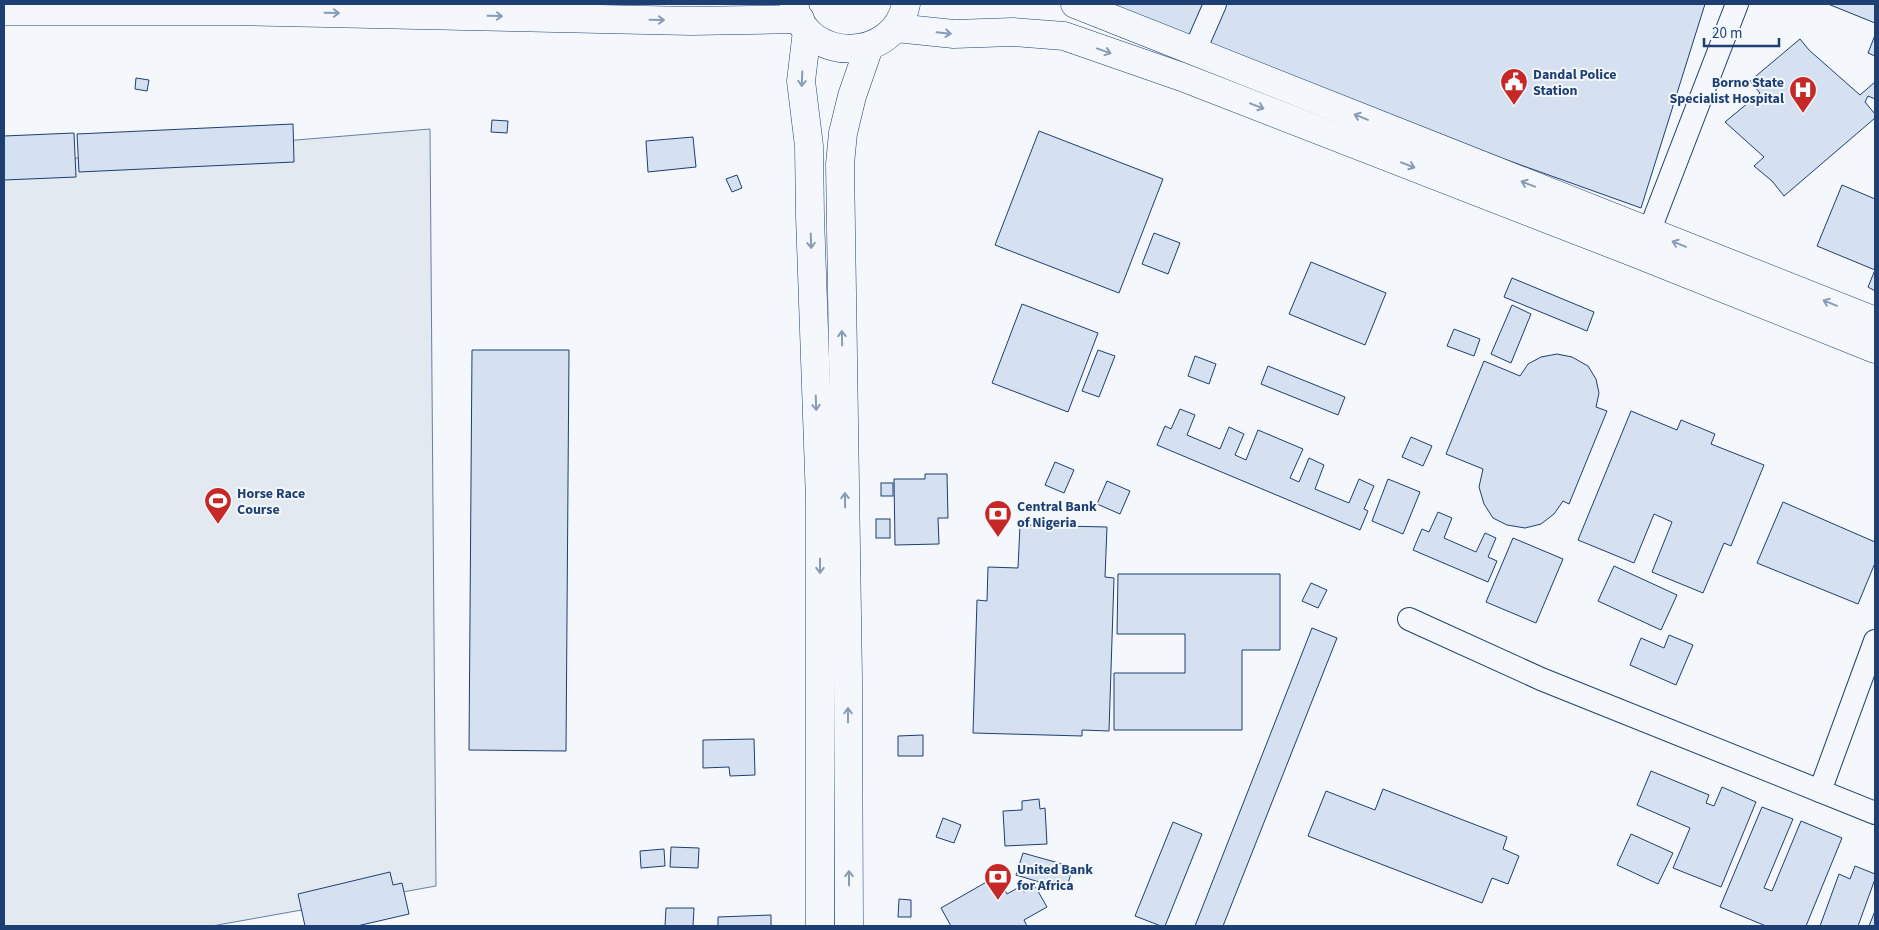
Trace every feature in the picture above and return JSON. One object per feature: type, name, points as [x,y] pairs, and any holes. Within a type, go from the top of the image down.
[{"type":"main road","points":[[1075,4],[1875,321]]},
{"type":"main road","points":[[4,11],[440,9],[691,21],[800,18],[825,44],[846,50],[869,47],[884,39],[901,16],[954,34],[1013,32],[1064,36],[1182,77],[1635,253],[1875,349]]},
{"type":"main road","points":[[800,18],[801,81],[809,146],[820,501],[820,926]]},
{"type":"main road","points":[[849,926],[848,678],[840,164],[845,124],[852,96],[869,47]]},
{"type":"street","points":[[1195,50],[1215,4]]},
{"type":"street","points":[[1649,232],[1737,4]]},
{"type":"street","points":[[1409,619],[1541,679],[1875,813]]},
{"type":"street","points":[[1820,791],[1875,641]]},
{"type":"shaded area","name":"Horse Race Course","points":[[430,129],[436,886],[212,926],[4,926],[4,164]]},
{"type":"building","name":"Dandal Police Station","points":[[1070,4],[1705,4],[1641,208]]},
{"type":"building","points":[[1828,4],[1875,4],[1875,23]]},
{"type":"building","points":[[1875,35],[1875,56],[1868,53]]},
{"type":"building","points":[[1800,39],[1809,50],[1860,95],[1875,82],[1875,99],[1868,96],[1865,102],[1875,114],[1875,118],[1784,196],[1772,181],[1754,166],[1764,157],[1725,122],[1760,93],[1750,81]]},
{"type":"building","points":[[136,78],[149,80],[147,91],[135,89]]},
{"type":"building","points":[[492,120],[508,121],[507,133],[491,132]]},
{"type":"building","points":[[293,124],[294,162],[79,172],[77,134]]},
{"type":"building","points":[[1039,131],[1163,179],[1119,293],[995,245]]},
{"type":"building","points":[[74,133],[76,177],[4,180],[4,136]]},
{"type":"building","points":[[693,137],[696,167],[648,172],[646,141]]},
{"type":"building","points":[[737,175],[742,188],[732,192],[726,179]]},
{"type":"building","points":[[1842,185],[1875,199],[1875,270],[1817,246]]},
{"type":"building","points":[[1154,233],[1180,243],[1168,274],[1142,264]]},
{"type":"building","points":[[1311,262],[1386,293],[1365,345],[1289,314]]},
{"type":"building","points":[[1875,270],[1875,291],[1868,287]]},
{"type":"building","points":[[1512,278],[1594,312],[1587,331],[1504,297]]},
{"type":"building","points":[[1022,304],[1098,333],[1068,412],[992,383]]},
{"type":"building","points":[[1512,305],[1531,314],[1511,363],[1491,354]]},
{"type":"building","points":[[1454,329],[1480,339],[1474,356],[1447,346]]},
{"type":"building","points":[[472,350],[569,350],[566,751],[469,750]]},
{"type":"building","points":[[1098,350],[1115,356],[1099,397],[1082,391]]},
{"type":"building","points":[[1557,354],[1572,357],[1588,366],[1596,379],[1599,393],[1596,407],[1607,411],[1569,504],[1563,501],[1554,514],[1541,524],[1525,528],[1507,525],[1493,518],[1484,504],[1479,487],[1483,469],[1446,454],[1484,361],[1520,376],[1528,364],[1541,357]]},
{"type":"building","points":[[1195,356],[1216,364],[1209,384],[1188,376]]},
{"type":"building","points":[[1268,366],[1345,397],[1338,415],[1261,384]]},
{"type":"building","points":[[1180,409],[1195,415],[1187,435],[1220,449],[1229,427],[1244,434],[1235,455],[1246,460],[1258,430],[1303,449],[1290,478],[1299,482],[1309,458],[1324,465],[1315,489],[1349,503],[1359,479],[1374,486],[1364,509],[1368,511],[1360,530],[1157,445],[1165,426],[1171,429]]},
{"type":"building","points":[[1631,411],[1677,430],[1681,420],[1715,434],[1711,444],[1764,465],[1731,546],[1724,543],[1703,593],[1652,572],[1672,522],[1654,514],[1634,563],[1578,540]]},
{"type":"building","points":[[1411,437],[1432,446],[1423,466],[1402,457]]},
{"type":"building","points":[[1055,462],[1074,470],[1064,493],[1045,485]]},
{"type":"building","points":[[925,474],[947,474],[948,518],[938,518],[939,544],[895,545],[894,479],[925,479]]},
{"type":"building","points":[[1388,479],[1420,492],[1403,534],[1372,521]]},
{"type":"building","points":[[1107,481],[1130,491],[1120,514],[1097,504]]},
{"type":"building","points":[[881,483],[893,483],[893,496],[881,496]]},
{"type":"building","points":[[1783,502],[1875,542],[1875,563],[1858,604],[1757,563]]},
{"type":"building","points":[[1438,512],[1452,518],[1444,538],[1476,552],[1485,533],[1496,538],[1488,557],[1497,561],[1488,582],[1413,550],[1422,529],[1429,532]]},
{"type":"building","points":[[876,519],[890,519],[890,538],[876,538]]},
{"type":"building","points":[[1020,525],[1107,527],[1105,577],[1114,578],[1109,731],[1082,730],[1082,736],[973,733],[977,600],[987,601],[988,567],[1018,568]]},
{"type":"building","points":[[1513,538],[1563,559],[1536,623],[1486,602]]},
{"type":"building","points":[[1614,566],[1677,595],[1661,630],[1598,601]]},
{"type":"building","points":[[1118,574],[1280,574],[1280,650],[1242,650],[1242,730],[1114,730],[1114,673],[1185,673],[1185,634],[1117,634]]},
{"type":"building","points":[[1311,583],[1327,590],[1318,608],[1302,601]]},
{"type":"building","points":[[1312,628],[1337,638],[1223,926],[1195,926]]},
{"type":"building","points":[[1669,635],[1693,645],[1676,685],[1630,665],[1641,638],[1664,648]]},
{"type":"building","points":[[923,735],[923,756],[898,756],[898,736]]},
{"type":"building","points":[[754,739],[755,775],[730,776],[729,767],[703,768],[703,740]]},
{"type":"building","points":[[1651,771],[1709,795],[1706,803],[1714,806],[1722,787],[1756,802],[1721,887],[1673,868],[1690,828],[1637,805]]},
{"type":"building","points":[[1383,789],[1507,837],[1503,849],[1519,856],[1508,884],[1492,878],[1482,903],[1308,836],[1326,791],[1375,810]]},
{"type":"building","points":[[1039,799],[1040,809],[1045,808],[1047,844],[1005,846],[1003,811],[1022,810],[1022,801]]},
{"type":"building","points":[[1762,807],[1793,819],[1764,888],[1772,891],[1801,821],[1842,838],[1806,926],[1766,926],[1720,907]]},
{"type":"building","points":[[943,818],[961,825],[954,843],[936,837]]},
{"type":"building","points":[[1173,822],[1202,834],[1165,926],[1161,926],[1135,916]]},
{"type":"building","points":[[1631,834],[1673,853],[1658,884],[1617,865]]},
{"type":"building","points":[[671,847],[699,848],[698,868],[670,867]]},
{"type":"building","points":[[664,849],[665,866],[641,868],[640,851]]},
{"type":"building","points":[[1023,853],[1073,867],[1066,890],[1016,875]]},
{"type":"building","points":[[1855,866],[1875,874],[1875,879],[1858,926],[1820,926],[1839,874],[1850,879]]},
{"type":"building","points":[[390,872],[393,885],[402,883],[409,914],[357,926],[305,926],[298,894]]},
{"type":"building","name":"United Bank for Africa","points":[[997,876],[1007,894],[1021,886],[1024,892],[1035,886],[1047,907],[1024,920],[1027,926],[951,926],[941,908]]},
{"type":"building","points":[[899,899],[911,900],[911,917],[898,917]]},
{"type":"building","points":[[666,908],[694,908],[693,926],[665,926]]},
{"type":"building","points":[[1875,911],[1875,926],[1869,926]]},
{"type":"building","points":[[771,915],[771,926],[718,926],[718,917]]},
{"type":"place","name":"Dandal Police Station","points":[[1514,106]]},
{"type":"place","name":"Borno State Specialist Hospital","points":[[1803,114]]},
{"type":"place","name":"Horse Race Course","points":[[218,525]]},
{"type":"place","name":"Central Bank of Nigeria","points":[[998,538]]},
{"type":"place","name":"United Bank for Africa","points":[[998,901]]}]
